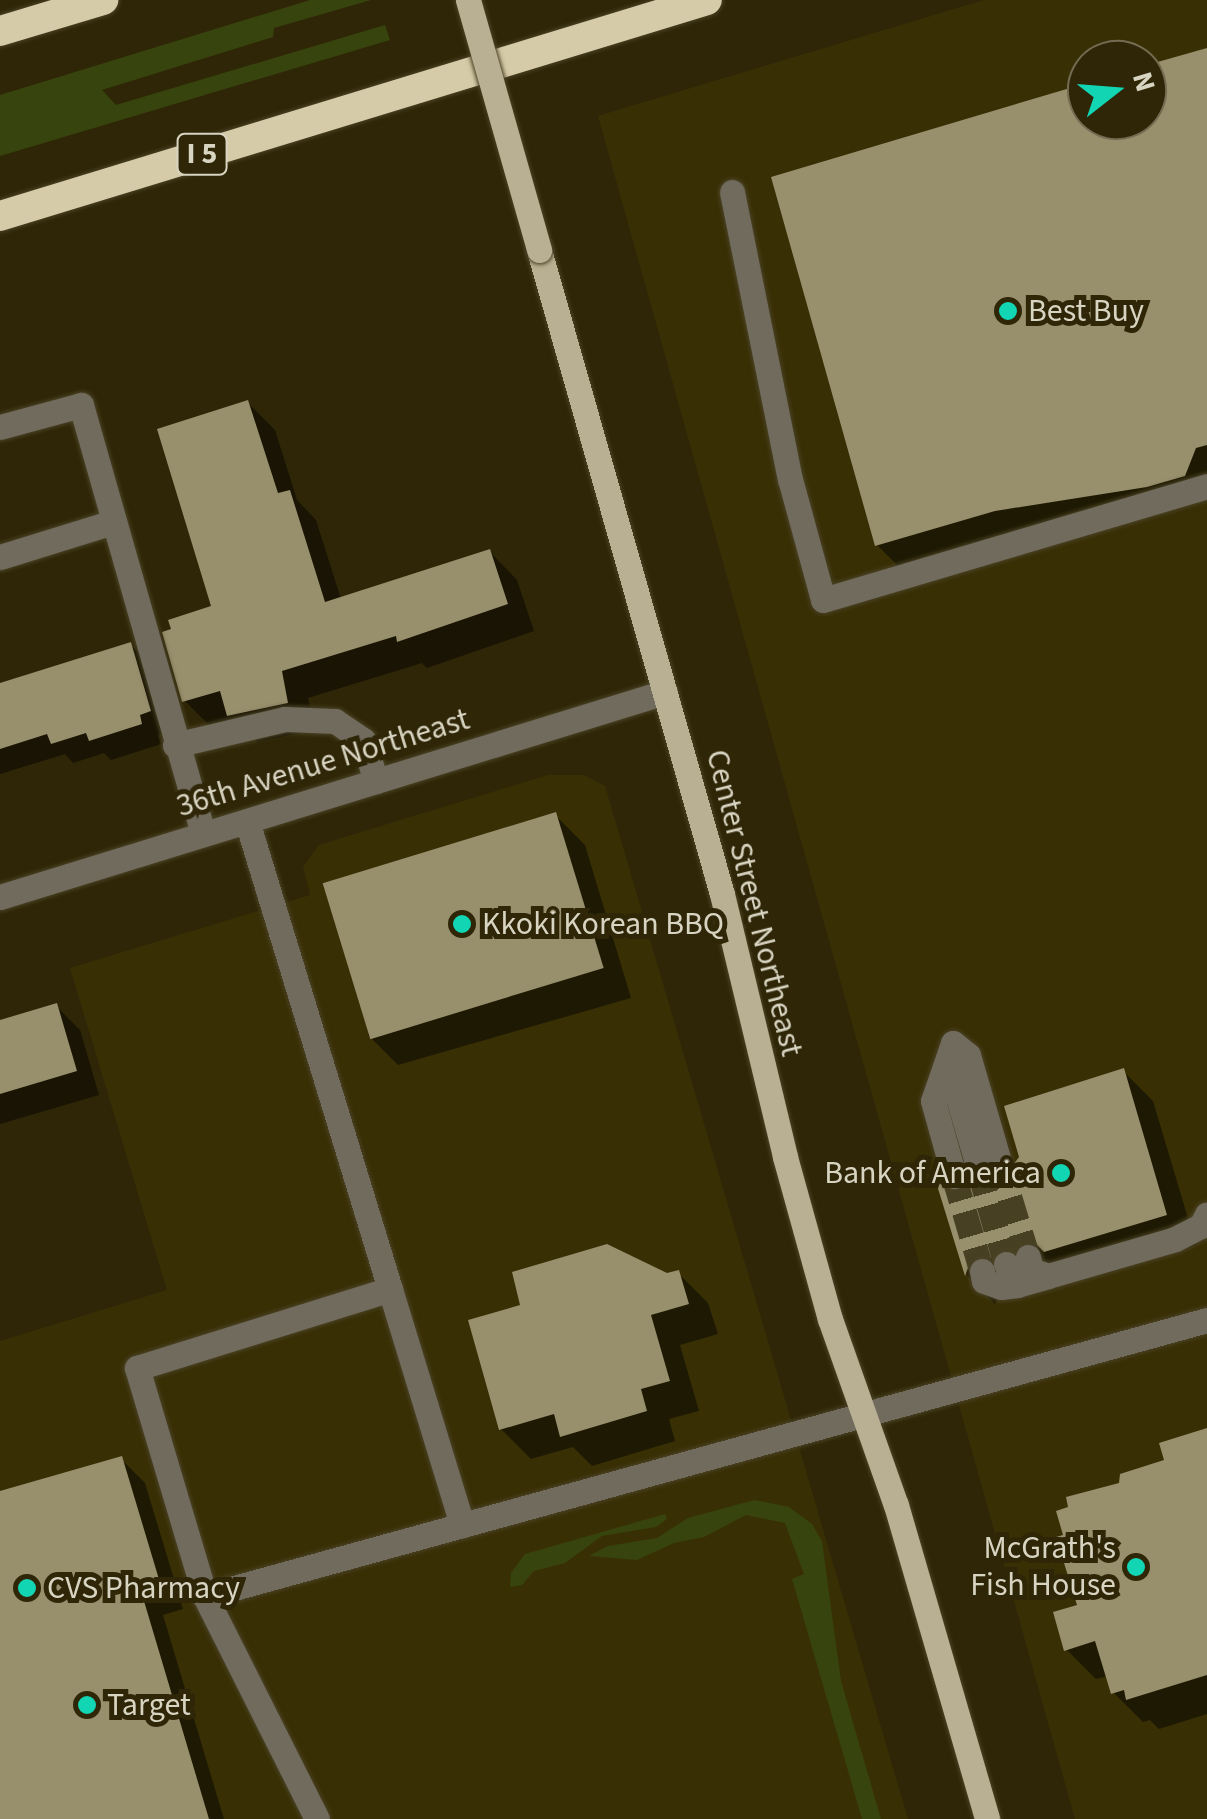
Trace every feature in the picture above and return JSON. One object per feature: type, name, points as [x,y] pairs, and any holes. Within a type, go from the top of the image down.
[{"type":"highway","points":[[0,32],[103,0]]},
{"type":"highway","name":"I 5","points":[[0,216],[707,0]]},
{"type":"main road","name":"Center Street Northeast","points":[[468,0],[722,894],[785,1157],[830,1318],[896,1505],[987,1819]]},
{"type":"street","points":[[732,192],[790,478],[823,600],[1207,486]]},
{"type":"street","points":[[0,427],[81,404],[202,834]]},
{"type":"street","points":[[0,557],[113,522]]},
{"type":"street","name":"36th Avenue Northeast","points":[[0,897],[666,692]]},
{"type":"street","points":[[176,745],[285,719],[336,721],[363,740],[376,781]]},
{"type":"street","points":[[247,820],[462,1525]]},
{"type":"street","points":[[953,1043],[954,1084],[978,1169]]},
{"type":"street","points":[[1008,1269],[1048,1276],[1174,1239],[1201,1226],[1207,1214]]},
{"type":"street","points":[[317,1819],[206,1596],[137,1368],[390,1290]]},
{"type":"street","points":[[206,1596],[1207,1320]]},
{"type":"shaded area","points":[[984,0],[1207,0],[1207,1819],[1075,1819],[598,116]]},
{"type":"shaded area","points":[[548,775],[584,775],[605,786],[908,1819],[0,1819],[0,1341],[167,1290],[70,968],[310,895],[303,867],[319,845]]},
{"type":"green space","points":[[310,0],[371,0],[274,28],[273,37],[102,90],[116,105],[385,25],[390,40],[0,156],[0,95]]},
{"type":"green space","points":[[754,1500],[789,1507],[812,1524],[822,1541],[841,1681],[881,1819],[862,1819],[792,1579],[804,1574],[785,1523],[746,1515],[704,1537],[674,1543],[637,1560],[589,1556],[608,1546],[657,1538],[688,1518]]},
{"type":"green space","points":[[665,1514],[667,1519],[656,1527],[602,1536],[565,1563],[534,1571],[522,1585],[510,1587],[511,1573],[525,1554]]},
{"type":"building","name":"Best Buy","points":[[1207,48],[1207,445],[1196,448],[1185,476],[1147,487],[995,511],[875,546],[771,177],[1067,89],[1067,140],[1167,140],[1167,59]]},
{"type":"building","points":[[248,400],[278,493],[290,490],[325,602],[490,549],[508,604],[397,642],[396,636],[282,671],[288,703],[227,716],[220,691],[182,702],[162,632],[171,629],[168,620],[211,606],[157,429]]},
{"type":"building","points":[[131,642],[151,711],[140,715],[142,724],[89,741],[86,733],[51,744],[47,734],[0,749],[0,683]]},
{"type":"building","name":"Kkoki Korean BBQ","points":[[556,812],[604,968],[370,1039],[323,883]]},
{"type":"building","points":[[57,1003],[77,1071],[0,1094],[0,1020]]},
{"type":"building","name":"Bank of America","points":[[1124,1068],[1167,1215],[1044,1252],[1034,1242],[1023,1242],[1014,1250],[999,1249],[991,1258],[972,1258],[965,1276],[936,1182],[957,1192],[969,1182],[983,1185],[993,1177],[1004,1177],[1019,1157],[1004,1106]]},
{"type":"building","points":[[607,1244],[667,1273],[679,1270],[689,1304],[651,1315],[670,1381],[641,1389],[647,1411],[560,1437],[554,1414],[499,1430],[468,1320],[520,1305],[512,1272]]},
{"type":"building","name":"McGrath's Fish House","points":[[1207,1428],[1207,1675],[1126,1700],[1124,1690],[1111,1694],[1095,1641],[1064,1651],[1053,1612],[1077,1605],[1056,1537],[1063,1535],[1056,1511],[1068,1507],[1066,1497],[1119,1483],[1120,1474],[1164,1460],[1159,1443]]},
{"type":"building","name":"Target","points":[[122,1456],[161,1586],[141,1591],[209,1819],[0,1819],[0,1491]]},
{"type":"tunnel","points":[[999,1162],[1028,1257]]},
{"type":"tunnel","points":[[979,1169],[1006,1264]]},
{"type":"tunnel","points":[[954,1176],[982,1271]]},
{"type":"place","name":"Best Buy","points":[[1008,311]]},
{"type":"place","name":"Kkoki Korean BBQ","points":[[462,924]]},
{"type":"place","name":"Bank of America","points":[[1061,1173]]},
{"type":"place","name":"McGrath's Fish House","points":[[1136,1567]]},
{"type":"place","name":"CVS Pharmacy","points":[[27,1588]]},
{"type":"place","name":"Target","points":[[87,1705]]}]
